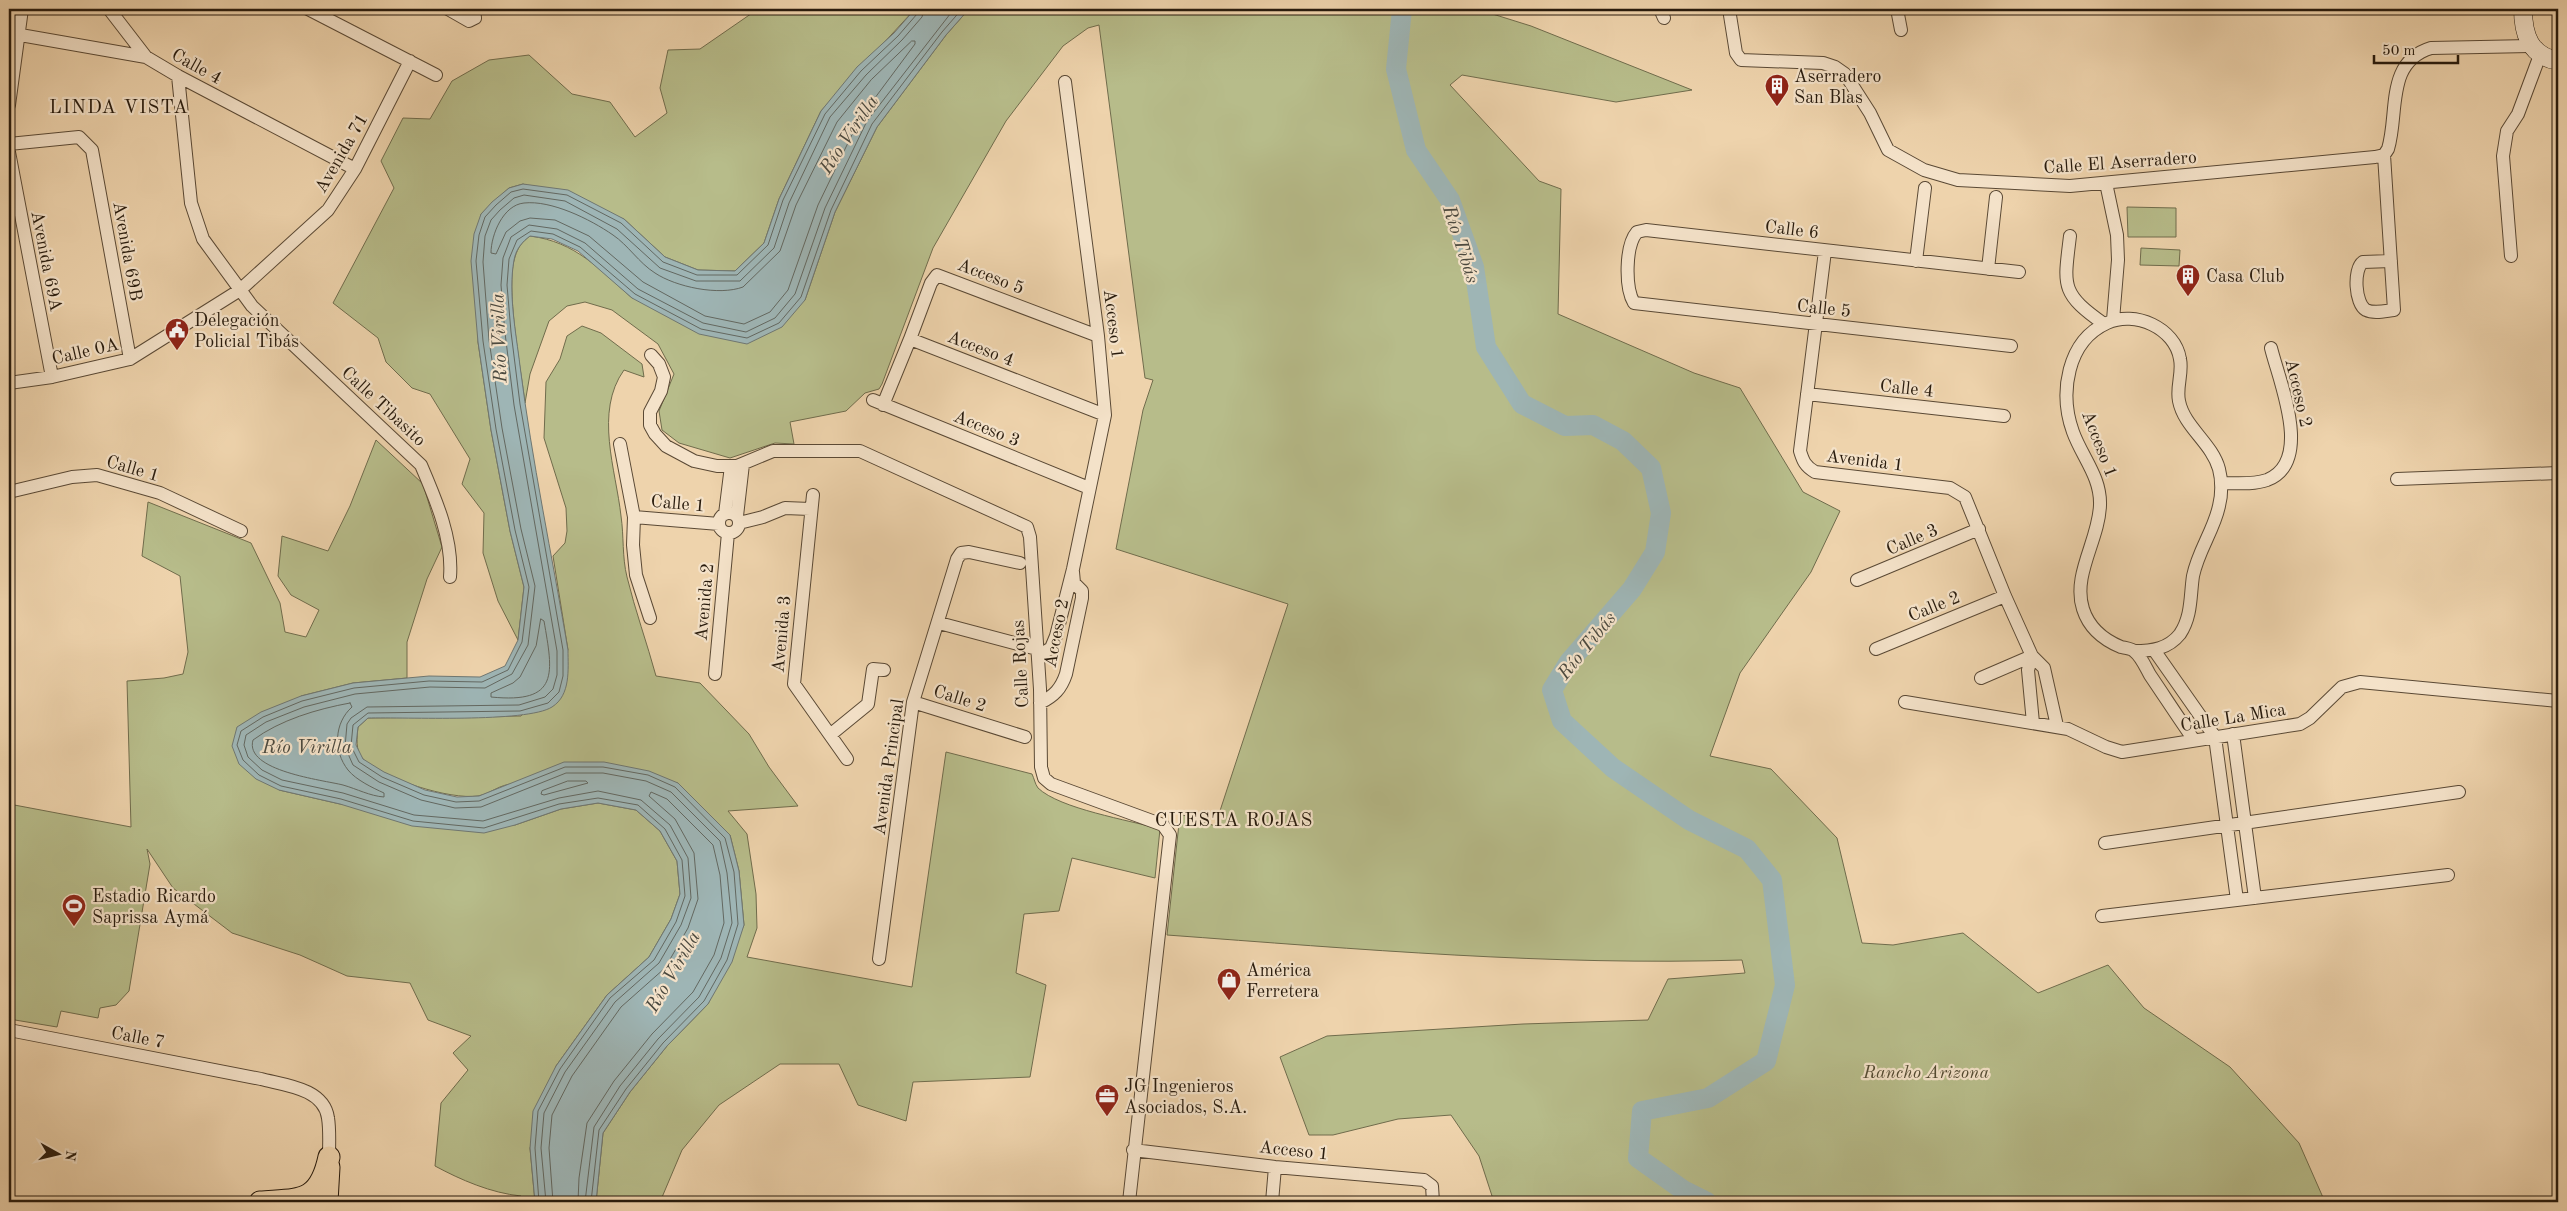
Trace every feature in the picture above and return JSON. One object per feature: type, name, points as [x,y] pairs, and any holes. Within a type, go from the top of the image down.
[{"type":"highway","points":[[260,1202],[299,1201],[320,1183],[326,1171],[329,1157]]},
{"type":"highway","points":[[327,1202],[329,1157]]},
{"type":"main road","points":[[2524,9],[2525,36],[2535,50],[2558,60]]},
{"type":"street","points":[[9,105],[14,34],[22,9]]},
{"type":"street","points":[[109,9],[146,57]]},
{"type":"street","points":[[308,9],[436,75]]},
{"type":"street","points":[[448,9],[469,21],[475,18],[474,9]]},
{"type":"street","name":"Calle El Aserradero","points":[[1729,9],[1736,53],[1741,60],[1823,63],[1835,66],[1845,74],[1858,94],[1888,150],[1924,170],[1958,180],[2070,186],[2384,155]]},
{"type":"street","points":[[1897,9],[1901,30]]},
{"type":"street","name":"Calle 4","points":[[14,34],[146,57],[178,76],[355,169]]},
{"type":"street","points":[[2391,261],[2363,262],[2360,265],[2357,273],[2359,298],[2362,306],[2367,310],[2394,310],[2391,261],[2384,155],[2390,141],[2393,105],[2401,74],[2409,60],[2417,52],[2431,48],[2535,50],[2518,114],[2507,131],[2503,156],[2511,256]]},
{"type":"street","name":"Avenida 71","points":[[240,290],[328,210],[355,169],[410,61]]},
{"type":"street","name":"Calle Tibasito","points":[[178,76],[191,203],[203,238],[240,290],[274,327],[421,466],[433,494],[451,556],[450,577]]},
{"type":"street","name":"Acceso 1","points":[[1065,82],[1098,336],[1105,415],[1073,569]]},
{"type":"street","name":"Avenida 69B","points":[[9,144],[79,137],[92,150],[130,359]]},
{"type":"street","name":"Avenida 69A","points":[[9,152],[52,377]]},
{"type":"street","points":[[2070,236],[2065,279],[2067,290],[2072,299],[2108,322],[2118,260],[2117,235],[2106,183]]},
{"type":"street","points":[[1916,261],[1925,188]]},
{"type":"street","points":[[1988,269],[1996,197]]},
{"type":"street","name":"Calle 6","points":[[1634,304],[1627,287],[1629,262],[1633,236],[1640,230],[2019,272]]},
{"type":"street","name":"Avenida 1","points":[[1825,251],[1800,451],[1806,467],[1815,472],[1950,488],[1965,496],[2005,596],[2032,656],[2044,668],[2056,726]]},
{"type":"street","name":"Acceso 5","points":[[910,339],[931,283],[937,274],[1098,336]]},
{"type":"street","name":"Calle 0A","points":[[9,383],[52,377],[130,359],[240,290]]},
{"type":"street","name":"Calle 5","points":[[1634,304],[2010,346]]},
{"type":"street","name":"Acceso 1","points":[[2126,319],[2150,323],[2163,330],[2172,340],[2179,352],[2181,362],[2179,401],[2188,420],[2212,452],[2218,466],[2220,483],[2219,506],[2194,573],[2188,619],[2172,642],[2154,650],[2134,651],[2110,642],[2098,633],[2083,610],[2080,595],[2082,576],[2097,528],[2100,504],[2096,477],[2072,430],[2068,402],[2069,374],[2075,351],[2082,340],[2108,322],[2126,319]]},
{"type":"street","name":"Acceso 3","points":[[910,339],[878,403],[1089,488]]},
{"type":"street","name":"Acceso 4","points":[[910,339],[1105,415]]},
{"type":"street","name":"Acceso 2","points":[[2220,483],[2267,480],[2283,468],[2292,449],[2292,430],[2271,348]]},
{"type":"street","points":[[651,355],[660,364],[664,377],[661,391],[650,412],[650,425],[655,434],[666,446],[694,461],[737,465]]},
{"type":"street","name":"Calle 4","points":[[1807,394],[2004,416]]},
{"type":"street","points":[[620,444],[634,517],[633,545],[636,575],[650,618]]},
{"type":"street","name":"Calle Rojas","points":[[737,465],[773,451],[860,451],[1023,523],[1027,527],[1030,537],[1040,703],[1041,767],[1044,778],[1051,784],[1163,824],[1170,835],[1133,1150],[1129,1202]]},
{"type":"street","name":"Avenida 2","points":[[714,674],[729,522],[737,465]]},
{"type":"street","points":[[2398,479],[2558,473]]},
{"type":"street","name":"Calle 1","points":[[9,492],[72,477],[97,475],[155,491],[242,532]]},
{"type":"street","name":"Avenida 3","points":[[813,495],[810,509],[794,684],[847,759]]},
{"type":"street","name":"Calle 1","points":[[634,517],[729,522],[786,508],[810,509]]},
{"type":"street","name":"Calle 3","points":[[1857,580],[1979,529]]},
{"type":"street","name":"Avenida Principal","points":[[879,959],[913,702],[959,555],[969,552],[1020,563]]},
{"type":"street","name":"Acceso 2","points":[[1037,652],[1051,648],[1073,569]]},
{"type":"street","name":"Acceso 2","points":[[1040,703],[1053,696],[1062,686],[1071,652],[1082,591],[1074,583],[1073,569]]},
{"type":"street","name":"Calle 2","points":[[1876,649],[2005,596]]},
{"type":"street","points":[[939,623],[1037,652]]},
{"type":"street","points":[[1051,648],[1071,652]]},
{"type":"street","points":[[2154,650],[2215,737],[2237,900]]},
{"type":"street","points":[[2134,651],[2194,740]]},
{"type":"street","points":[[1981,678],[2032,656]]},
{"type":"street","points":[[2032,656],[2028,670],[2033,723]]},
{"type":"street","points":[[830,735],[868,704],[873,669],[884,670]]},
{"type":"street","name":"Calle La Mica","points":[[1905,702],[2068,728],[2106,747],[2122,752],[2300,724],[2310,718],[2342,687],[2360,682],[2558,701]]},
{"type":"street","name":"Calle 2","points":[[913,702],[1024,737]]},
{"type":"street","points":[[2233,734],[2255,898]]},
{"type":"street","points":[[2105,843],[2459,792]]},
{"type":"street","points":[[2102,916],[2448,875]]},
{"type":"street","name":"Calle 7","points":[[9,1030],[262,1078],[301,1089],[318,1097],[328,1115],[329,1157]]},
{"type":"street","name":"Acceso 1","points":[[1133,1150],[1276,1167],[1424,1180],[1432,1186],[1434,1202]]},
{"type":"street","points":[[1272,1202],[1276,1167]]},
{"type":"green space","points":[[758,9],[915,9],[821,111],[779,199],[764,243],[735,271],[698,270],[665,257],[624,219],[523,184],[509,188],[481,214],[478,342],[491,430],[510,531],[524,587],[518,640],[498,601],[483,553],[484,513],[462,484],[470,459],[430,394],[412,388],[386,362],[378,338],[333,303],[394,188],[381,161],[403,118],[430,119],[452,81],[489,60],[529,55],[572,94],[610,102],[635,137],[667,113],[660,88],[668,50],[700,49]]},
{"type":"green space","name":"Rancho Arizona","points":[[969,9],[1483,9],[1483,11],[1531,26],[1692,90],[1616,102],[1462,75],[1450,85],[1539,181],[1561,189],[1558,314],[1694,373],[1740,388],[1803,492],[1840,511],[1811,572],[1740,673],[1710,756],[1771,769],[1837,838],[1862,943],[1893,945],[1963,933],[2038,993],[2108,965],[2144,1008],[2230,1067],[2299,1143],[2325,1202],[1494,1202],[1479,1156],[1451,1115],[1398,1119],[1333,1135],[1309,1135],[1280,1057],[1327,1036],[1523,1024],[1648,1020],[1668,979],[1745,973],[1742,960],[1598,961],[1454,955],[1167,935],[1180,814],[1215,826],[1288,604],[1116,549],[1143,410],[1153,380],[1145,378],[1099,25],[1088,28],[1063,46],[1006,121],[933,248],[882,384],[879,389],[865,393],[846,411],[790,422],[794,444],[775,443],[730,458],[679,443],[662,430],[659,411],[674,374],[658,344],[612,310],[585,302],[567,306],[549,321],[530,374],[525,403],[515,328],[512,270],[515,257],[525,240],[530,236],[546,239],[574,251],[586,258],[632,298],[805,300],[835,212],[877,127],[946,35]]},
{"type":"green space","points":[[2127,207],[2176,208],[2176,237],[2128,237]]},
{"type":"green space","points":[[2141,248],[2180,250],[2179,266],[2140,265]]},
{"type":"green space","points":[[582,326],[601,333],[642,364],[644,377],[624,370],[615,386],[610,404],[609,442],[621,516],[625,569],[656,676],[700,683],[749,734],[769,767],[798,806],[728,811],[747,834],[756,894],[757,928],[747,957],[912,987],[946,752],[1032,774],[1038,788],[1062,802],[1096,813],[1160,829],[1155,878],[1072,858],[1059,911],[1024,914],[1016,973],[1046,985],[1030,1077],[913,1082],[906,1121],[858,1105],[839,1064],[780,1064],[719,1105],[682,1150],[660,1202],[596,1202],[603,1133],[630,1092],[667,1046],[708,1004],[744,925],[739,871],[730,835],[678,783],[508,784],[478,796],[451,795],[401,781],[385,774],[360,756],[357,744],[358,727],[368,718],[521,716],[568,650],[553,556],[565,543],[567,531],[566,508],[544,438],[546,382],[560,359],[567,336]]},
{"type":"green space","points":[[376,440],[423,484],[442,547],[427,579],[407,642],[407,678],[353,683],[301,696],[279,790],[340,804],[515,825],[561,809],[598,803],[636,810],[660,831],[677,861],[680,894],[671,919],[649,957],[607,995],[556,1066],[530,1148],[535,1202],[519,1202],[521,1196],[477,1185],[435,1166],[441,1103],[468,1070],[453,1053],[471,1036],[428,1020],[410,983],[347,976],[300,955],[232,933],[173,888],[147,849],[150,864],[129,991],[116,1005],[100,1008],[98,1018],[61,1011],[57,1027],[9,1019],[9,804],[131,827],[127,681],[164,678],[183,674],[188,652],[180,576],[142,556],[148,502],[251,543],[280,603],[285,632],[306,637],[319,610],[291,595],[278,576],[282,536],[328,551],[350,506]]},
{"type":"water","name":"Río Virilla","points":[[915,9],[969,9],[946,35],[877,127],[835,212],[805,300],[782,327],[747,344],[699,334],[632,298],[578,251],[552,239],[530,236],[520,246],[516,252],[512,273],[513,313],[530,437],[568,650],[568,673],[563,696],[552,707],[538,712],[492,717],[368,718],[358,727],[356,745],[363,759],[384,772],[425,790],[457,797],[479,796],[564,762],[604,762],[649,771],[678,783],[730,835],[739,871],[744,925],[732,962],[708,1004],[667,1046],[630,1092],[603,1133],[596,1202],[535,1202],[530,1148],[533,1111],[556,1066],[607,995],[649,957],[671,919],[680,894],[677,861],[660,831],[636,810],[598,803],[561,809],[515,825],[484,833],[412,826],[340,804],[279,790],[256,779],[239,764],[232,746],[237,727],[261,712],[301,696],[353,683],[429,676],[480,677],[505,666],[518,640],[524,587],[510,531],[491,430],[478,342],[471,261],[474,234],[481,214],[492,202],[509,188],[523,184],[568,190],[624,219],[665,257],[698,270],[735,271],[764,243],[779,199],[821,111],[857,67],[894,33]]},
{"type":"waterway","name":"Río Tibás","points":[[1402,9],[1396,69],[1416,150],[1450,200],[1474,267],[1486,347],[1522,404],[1565,426],[1593,425],[1623,441],[1651,468],[1661,513],[1655,552],[1632,589],[1569,662],[1552,690],[1562,721],[1613,768],[1689,820],[1747,849],[1772,880],[1785,985],[1766,1061],[1708,1098],[1642,1111],[1638,1158],[1683,1190],[1707,1202]]},
{"type":"place","name":"Aserradero San Blas","points":[[1777,107]]},
{"type":"place","name":"Casa Club","points":[[2188,297]]},
{"type":"place","name":"Delegación Policial Tibás","points":[[177,351]]},
{"type":"place","name":"Estadio Ricardo Saprissa Aymá","points":[[74,927]]},
{"type":"place","name":"América Ferretera","points":[[1229,1001]]},
{"type":"place","name":"JG Ingenieros Asociados, S.A.","points":[[1107,1117]]},
{"type":"district","name":"LINDA VISTA","points":[[119,106]]},
{"type":"district","name":"CUESTA ROJAS","points":[[1234,819]]}]
